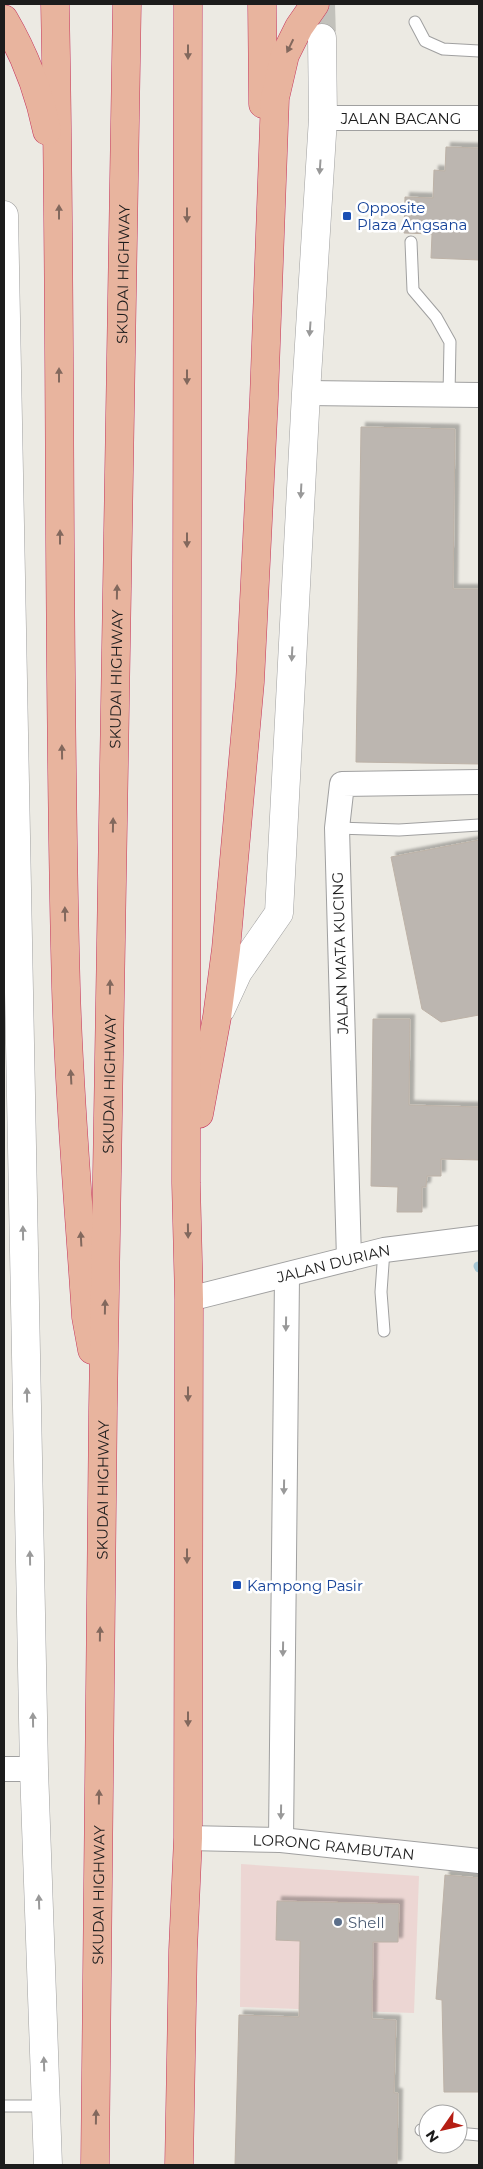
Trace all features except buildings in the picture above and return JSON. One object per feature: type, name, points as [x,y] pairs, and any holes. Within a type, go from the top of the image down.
[{"type":"highway","points":[[54,4],[58,184],[60,586],[66,991],[86,1317],[103,1408]]},
{"type":"highway","name":"SKUDAI HIGHWAY","points":[[95,2165],[103,1408],[127,4]]},
{"type":"highway","points":[[179,2165],[183,1950],[188,1838],[189,1299],[186,1183],[188,4]]},
{"type":"highway","points":[[262,4],[264,398]]},
{"type":"highway","points":[[186,1183],[217,1017],[227,939],[250,682],[264,398],[275,98],[285,55],[299,27],[314,4]]},
{"type":"highway","points":[[4,19],[20,46],[44,114],[58,184]]},
{"type":"street","points":[[217,1017],[238,972],[279,913],[306,393],[323,118],[322,38]]},
{"type":"street","name":"JALAN BACANG","points":[[323,118],[479,118]]},
{"type":"street","points":[[4,215],[13,733],[10,833],[34,1769],[48,2165]]},
{"type":"street","points":[[306,393],[479,395]]},
{"type":"street","name":"JALAN MATA KUCING","points":[[349,1259],[337,828],[342,784],[479,782]]},
{"type":"street","name":"JALAN DURIAN","points":[[189,1299],[287,1276],[384,1250],[479,1238]]},
{"type":"street","points":[[281,1840],[287,1276]]},
{"type":"street","points":[[4,1769],[34,1769]]},
{"type":"street","name":"LORONG RAMBUTAN","points":[[188,1838],[281,1840],[479,1861]]},
{"type":"lane","points":[[415,22],[425,41],[443,49],[479,51]]},
{"type":"lane","points":[[411,242],[413,290],[436,317],[450,342],[449,395]]},
{"type":"lane","points":[[4,706],[13,733]]},
{"type":"lane","points":[[337,828],[398,830],[479,825]]},
{"type":"lane","points":[[384,1250],[382,1292],[384,1331]]},
{"type":"lane","points":[[4,2106],[46,2106]]},
{"type":"shaded area","points":[[241,1864],[419,1876],[414,2013],[240,2007]]},
{"type":"tunnel","points":[[321,4],[322,38]]},
{"type":"place","name":"Opposite Plaza Angsana","points":[[347,216]]},
{"type":"place","name":"Kampong Pasir","points":[[237,1585]]},
{"type":"place","name":"Shell","points":[[338,1922]]}]
